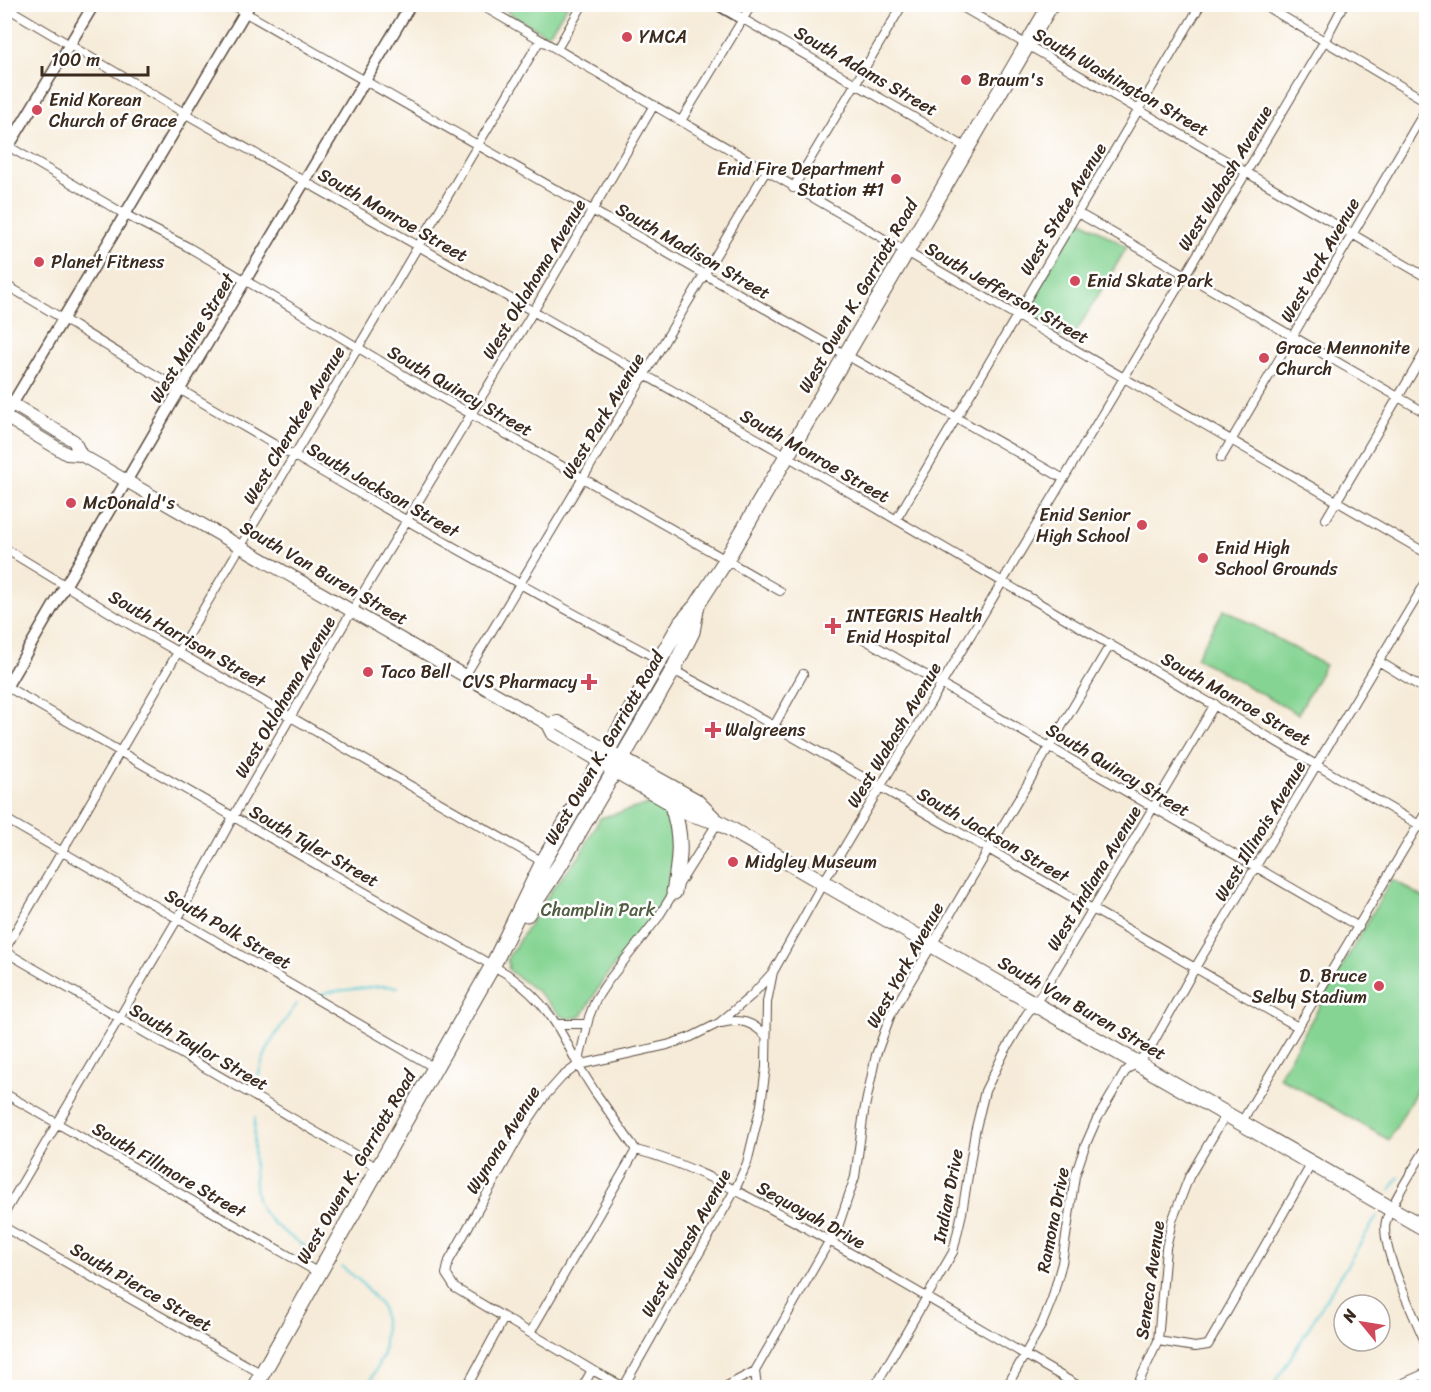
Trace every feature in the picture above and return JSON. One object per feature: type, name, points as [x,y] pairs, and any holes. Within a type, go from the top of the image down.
[{"type":"highway","name":"West Owen K. Garriott Road","points":[[258,1381],[493,965],[543,862],[681,623],[697,605],[726,560],[1051,4]]},
{"type":"highway","name":"West Owen K. Garriott Road","points":[[493,965],[561,863],[673,670],[692,632],[697,605]]},
{"type":"highway","name":"South Van Buren Street","points":[[604,757],[696,801],[718,822]]},
{"type":"highway","name":"South Van Buren Street","points":[[619,765],[671,803],[689,813],[718,822],[1426,1229]]},
{"type":"highway","points":[[671,803],[677,818],[680,838],[680,859],[674,892]]},
{"type":"main road","points":[[6,148],[94,4]]},
{"type":"main road","name":"West Maine Street","points":[[5,688],[180,389],[411,4]]},
{"type":"main road","name":"South Adams Street","points":[[717,4],[743,19]]},
{"type":"main road","points":[[81,455],[67,454],[5,417],[9,402],[64,318],[247,9]]},
{"type":"main road","points":[[9,402],[74,441],[81,455]]},
{"type":"main road","name":"South Van Buren Street","points":[[81,455],[548,724],[553,734],[604,757]]},
{"type":"street","name":"South Madison Street","points":[[230,4],[247,9],[364,82],[1064,479]]},
{"type":"street","name":"South Jefferson Street","points":[[479,4],[1426,553]]},
{"type":"street","points":[[557,49],[583,4]]},
{"type":"street","points":[[681,121],[752,4]]},
{"type":"street","points":[[794,188],[903,4]]},
{"type":"street","name":"South Washington Street","points":[[957,4],[1426,277]]},
{"type":"street","name":"West State Avenue","points":[[896,520],[1201,4]]},
{"type":"street","points":[[1262,4],[1426,101]]},
{"type":"street","name":"West Wabash Avenue","points":[[625,1387],[735,1190],[747,1163],[761,1105],[766,1067],[767,1002],[773,972],[823,883],[1324,42],[1344,4]]},
{"type":"street","name":"South Monroe Street","points":[[4,6],[186,114],[785,456],[1423,826]]},
{"type":"street","name":"South Adams Street","points":[[743,19],[967,148]]},
{"type":"street","name":"West Cherokee Avenue","points":[[4,951],[177,652],[540,40]]},
{"type":"street","name":"West Oklahoma Avenue","points":[[4,1214],[178,918],[233,817],[352,611],[533,312],[654,105]]},
{"type":"street","name":"West York Avenue","points":[[1221,458],[1426,109]]},
{"type":"street","name":"South Quincy Street","points":[[6,148],[246,280],[357,348],[583,480],[780,591]]},
{"type":"street","name":"West Park Avenue","points":[[465,676],[766,171]]},
{"type":"street","points":[[1078,213],[1426,413]]},
{"type":"street","name":"South Jackson Street","points":[[4,284],[406,521],[520,586],[660,660]]},
{"type":"street","points":[[1326,519],[1426,351]]},
{"type":"street","name":"South Harrison Street","points":[[4,548],[177,652],[543,862]]},
{"type":"street","name":"West Illinois Avenue","points":[[1136,1062],[1148,1052],[1195,968],[1426,582]]},
{"type":"street","name":"South Quincy Street","points":[[862,638],[1359,927]]},
{"type":"street","name":"West York Avenue","points":[[755,1371],[831,1242],[839,1224],[855,1177],[864,1112],[882,1033],[899,999],[1110,645]]},
{"type":"street","points":[[1380,662],[1426,690]]},
{"type":"street","name":"South Jackson Street","points":[[673,670],[1298,1028]]},
{"type":"street","points":[[774,726],[804,674]]},
{"type":"street","name":"South Tyler Street","points":[[5,688],[493,965],[524,986],[541,1003],[557,1024],[578,1065]]},
{"type":"street","name":"West Indiana Avenue","points":[[1034,1004],[1215,704]]},
{"type":"street","points":[[1241,1123],[1423,826],[1426,812]]},
{"type":"street","name":"South Polk Street","points":[[4,818],[435,1068]]},
{"type":"street","points":[[530,1333],[636,1150],[578,1065],[587,1024],[596,999],[657,920],[718,822]]},
{"type":"street","name":"South Taylor Street","points":[[4,951],[378,1168]]},
{"type":"street","name":"Wynona Avenue","points":[[504,1318],[455,1288],[446,1274],[449,1261],[528,1121],[545,1096],[562,1077],[578,1065],[667,1045],[691,1037],[719,1023],[744,1003],[773,972]]},
{"type":"street","name":"Indian Drive","points":[[874,1388],[952,1252],[962,1213],[975,1132],[985,1091],[1005,1051],[1034,1004]]},
{"type":"street","name":"Wynona Avenue","points":[[719,1023],[742,1020],[751,1023],[766,1035]]},
{"type":"street","points":[[557,1024],[587,1024]]},
{"type":"street","name":"Ramona Drive","points":[[1006,1388],[1042,1324],[1052,1299],[1062,1263],[1075,1176],[1084,1146],[1125,1072],[1136,1062]]},
{"type":"street","name":"South Fillmore Street","points":[[4,1093],[319,1273]]},
{"type":"street","name":"Seneca Avenue","points":[[1136,1388],[1158,1341],[1166,1248],[1172,1221],[1189,1178],[1226,1114]]},
{"type":"street","points":[[1426,1148],[1386,1221],[1386,1237],[1398,1277],[1426,1344]]},
{"type":"street","name":"Sequoyah Drive","points":[[636,1150],[658,1155],[735,1190],[831,1242],[1082,1388]]},
{"type":"street","points":[[1158,1341],[1195,1347],[1208,1345],[1312,1163]]},
{"type":"street","name":"South Pierce Street","points":[[4,1227],[258,1381]]},
{"type":"street","points":[[466,1388],[504,1318],[625,1387]]},
{"type":"street","points":[[582,1388],[592,1370]]},
{"type":"street","points":[[723,1388],[755,1371],[757,1388]]},
{"type":"street","points":[[1392,1388],[1426,1373]]},
{"type":"green space","points":[[512,5],[568,5],[551,31],[545,34],[507,12]]},
{"type":"green space","name":"Enid Skate Park","points":[[1079,219],[1127,247],[1070,342],[1024,314]]},
{"type":"green space","points":[[1224,609],[1325,665],[1298,714],[1196,658]]},
{"type":"green space","name":"Champlin Park","points":[[650,799],[670,810],[674,824],[672,878],[665,897],[653,918],[603,980],[582,1016],[568,1019],[560,1015],[539,993],[511,972],[507,959],[553,888],[579,857],[600,818],[650,804]]},
{"type":"green space","name":"D. Bruce Selby Stadium","points":[[1392,879],[1426,899],[1426,1074],[1389,1140],[1279,1077]]},
{"type":"waterway","points":[[321,995],[328,992],[382,986],[398,987]]},
{"type":"waterway","points":[[256,1090],[265,1054],[282,1024],[297,1004]]},
{"type":"waterway","points":[[255,1117],[254,1176],[259,1205],[275,1225],[311,1250]]},
{"type":"waterway","points":[[1390,1190],[1399,1177]]},
{"type":"waterway","points":[[1272,1388],[1377,1216]]},
{"type":"waterway","points":[[342,1267],[360,1281],[382,1307],[385,1328],[383,1355],[367,1388]]},
{"type":"place","name":"YMCA","points":[[627,37]]},
{"type":"place","name":"Braum's","points":[[966,80]]},
{"type":"place","name":"Enid Korean Church of Grace","points":[[37,110]]},
{"type":"place","name":"Enid Fire Department Station #1","points":[[896,179]]},
{"type":"place","name":"Planet Fitness","points":[[39,262]]},
{"type":"place","name":"Enid Skate Park","points":[[1075,281]]},
{"type":"place","name":"Grace Mennonite Church","points":[[1264,358]]},
{"type":"place","name":"McDonald's","points":[[71,503]]},
{"type":"place","name":"Enid Senior High School","points":[[1142,525]]},
{"type":"place","name":"Enid High School Grounds","points":[[1203,558]]},
{"type":"place","name":"INTEGRIS Health Enid Hospital","points":[[833,626]]},
{"type":"place","name":"Taco Bell","points":[[368,672]]},
{"type":"place","name":"CVS Pharmacy","points":[[589,682]]},
{"type":"place","name":"Walgreens","points":[[713,730]]},
{"type":"place","name":"Midgley Museum","points":[[733,862]]},
{"type":"place","name":"D. Bruce Selby Stadium","points":[[1379,986]]}]
